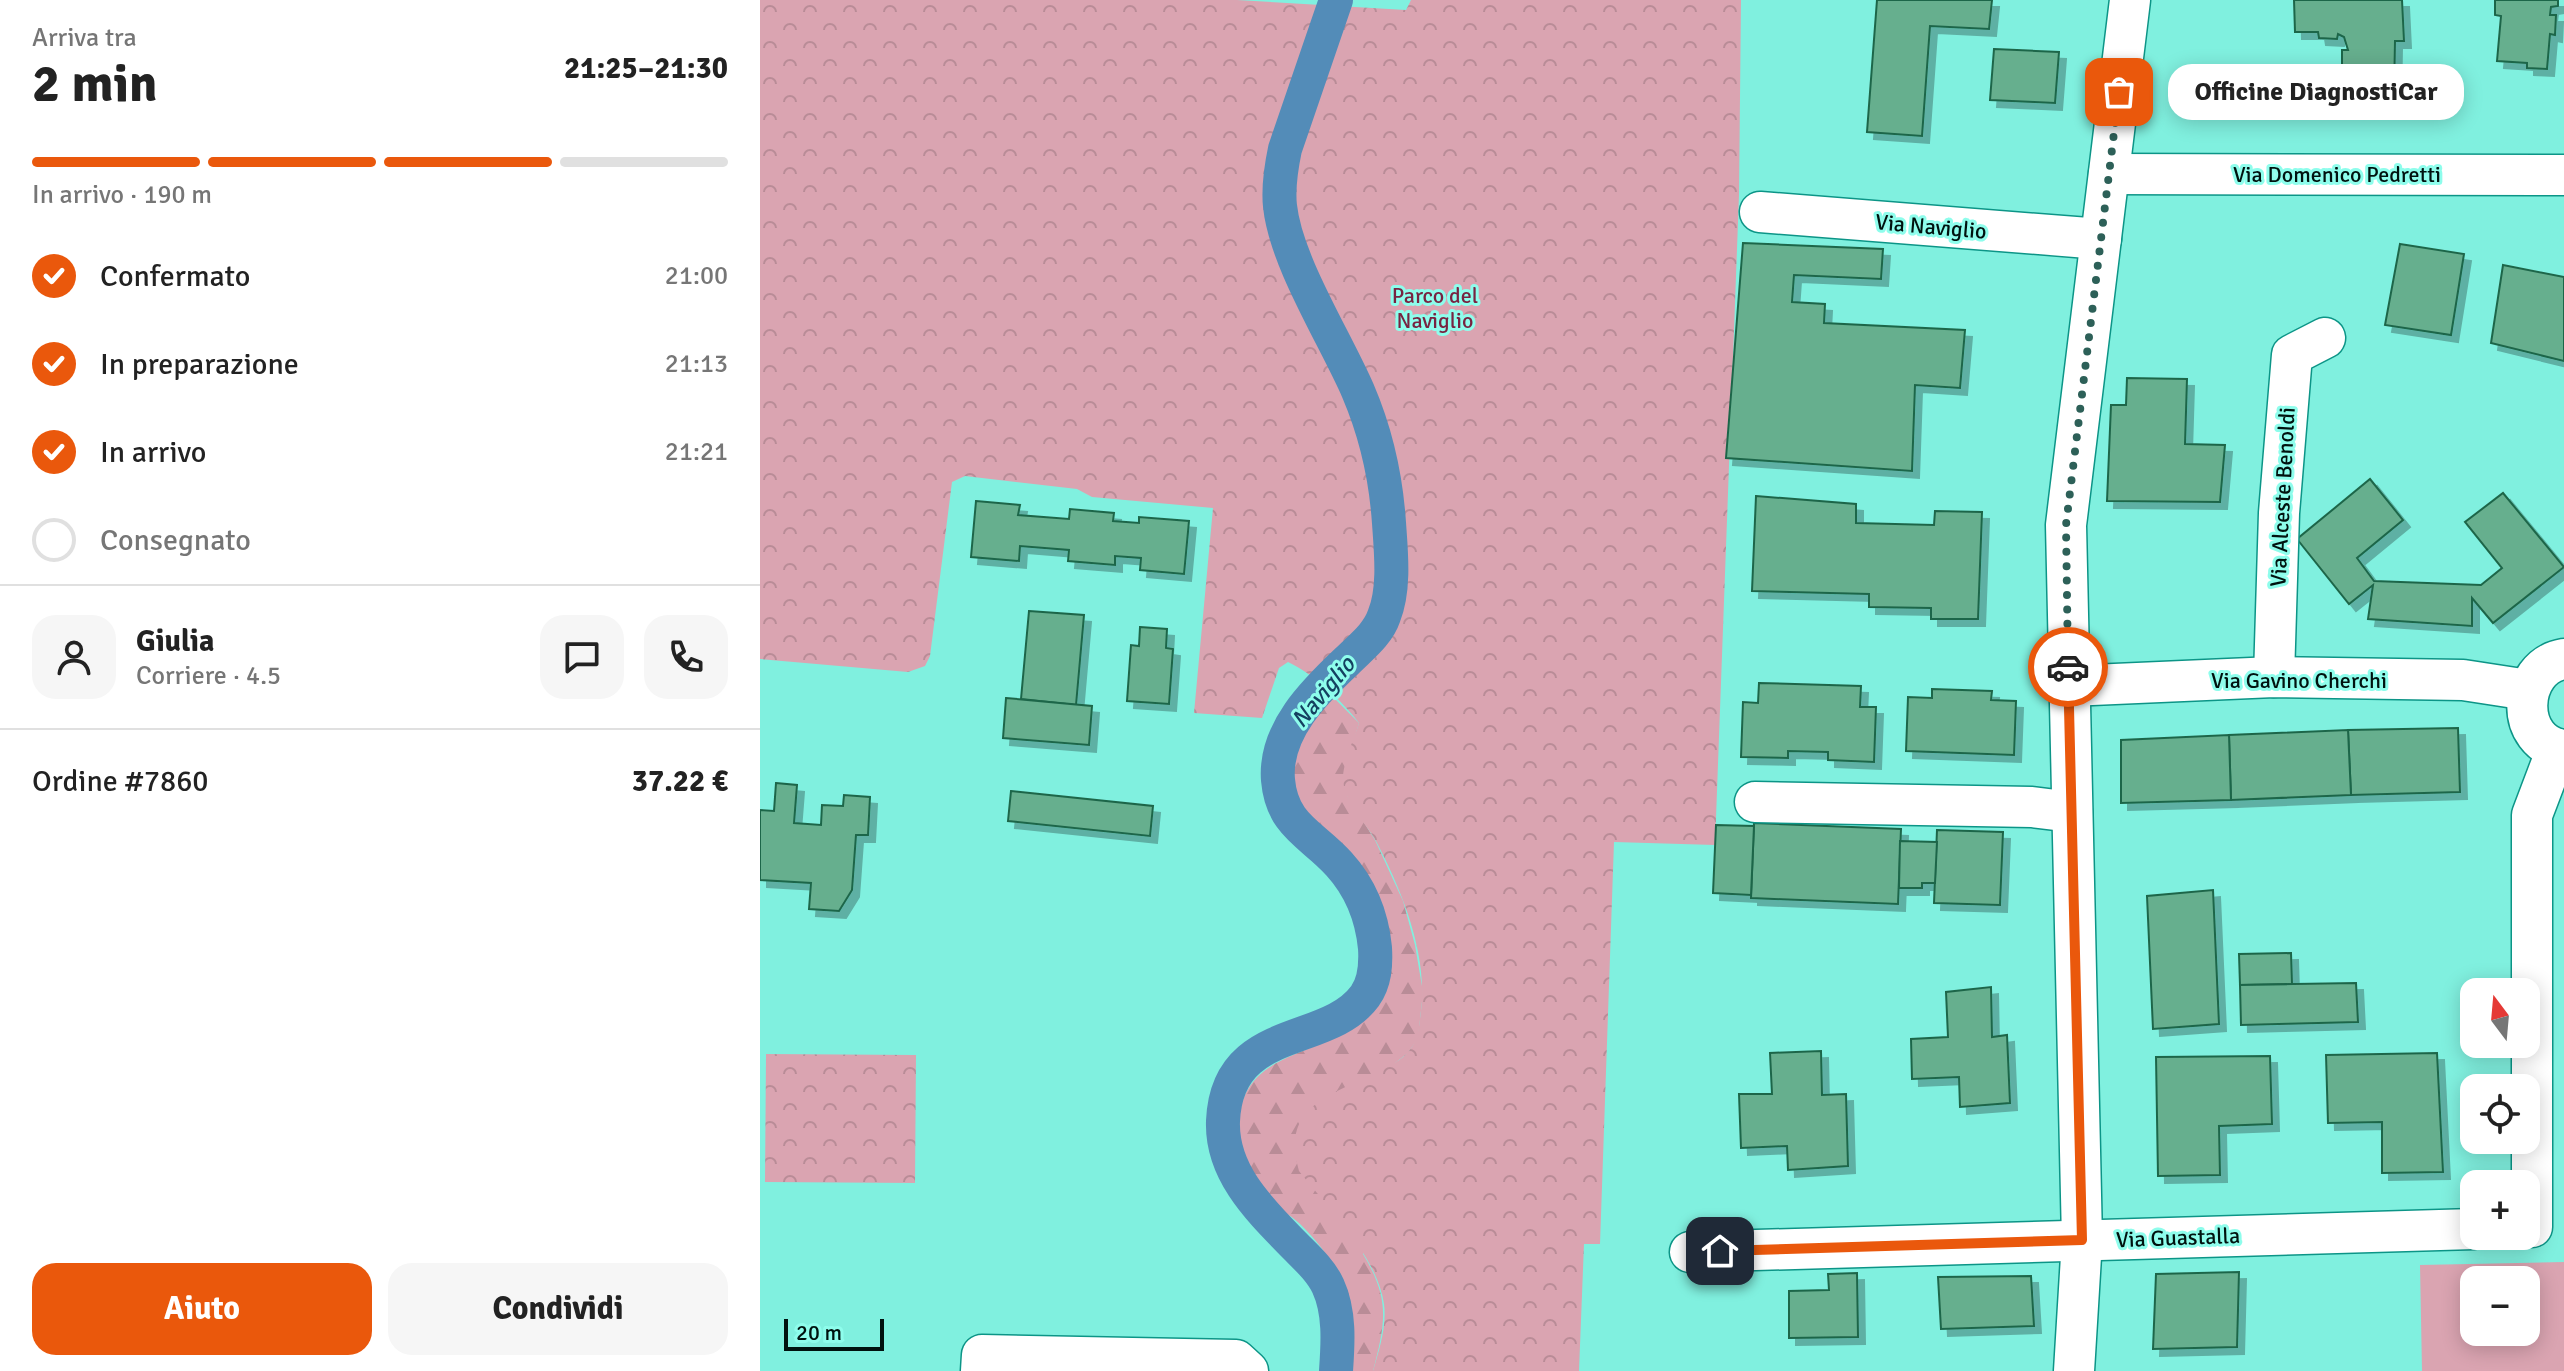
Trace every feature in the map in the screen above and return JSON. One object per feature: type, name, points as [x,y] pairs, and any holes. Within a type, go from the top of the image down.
[{"type":"street","points":[[2074,1371],[2082,1240],[2066,525],[2130,0]]},
{"type":"street","name":"Via Domenico Pedretti","points":[[2109,174],[2564,175]]},
{"type":"street","name":"Via Naviglio","points":[[1760,212],[2101,239]]},
{"type":"street","name":"Via Alceste Benoldi","points":[[2274,677],[2279,513],[2292,355],[2325,338]]},
{"type":"street","points":[[2541,1227],[2532,815],[2560,749],[2542,740],[2529,722],[2525,705],[2528,690],[2539,671],[2564,659]]},
{"type":"street","name":"Via Gavino Cherchi","points":[[2069,686],[2274,677],[2463,680],[2528,690]]},
{"type":"street","points":[[1755,802],[2032,807],[2072,812]]},
{"type":"street","name":"Via Guastalla","points":[[1690,1252],[2460,1229]]},
{"type":"street","points":[[981,1371],[982,1355],[1236,1360],[1248,1371]]},
{"type":"green space","name":"Parco del Naviglio","points":[[760,0],[1237,0],[1406,10],[1411,0],[1741,0],[1739,195],[1715,845],[1614,842],[1600,1244],[1584,1244],[1579,1371],[1373,1371],[1384,1321],[1380,1286],[1350,1233],[1299,1171],[1295,1149],[1297,1131],[1303,1117],[1314,1106],[1395,1062],[1412,1046],[1417,1037],[1421,1011],[1421,967],[1417,945],[1404,902],[1386,860],[1346,794],[1344,770],[1359,723],[1344,706],[1317,681],[1288,662],[1279,668],[1262,718],[1194,713],[1213,508],[1092,497],[1077,489],[965,476],[952,482],[930,656],[925,666],[908,672],[760,659]]},
{"type":"green space","points":[[1331,695],[1359,723],[1343,777],[1348,797],[1375,840],[1403,901],[1423,992],[1418,1038],[1408,1053],[1395,1063],[1363,1254],[1378,1284],[1383,1311],[1381,1338],[1373,1371],[1347,1371],[1350,1328],[1344,1290],[1337,1273],[1314,1239],[1270,1201],[1259,1187],[1245,1163],[1239,1137],[1241,1105],[1252,1083],[1270,1067],[1363,1022],[1385,996],[1389,981],[1388,933],[1374,892],[1352,858],[1306,813],[1288,781],[1287,765],[1296,734],[1305,720]]},
{"type":"green space","points":[[766,1054],[916,1055],[915,1183],[765,1182]]},
{"type":"green space","points":[[2564,1262],[2564,1371],[2422,1371],[2420,1265]]},
{"type":"building","points":[[1877,0],[1992,0],[1989,29],[1930,26],[1922,136],[1867,132]]},
{"type":"building","points":[[2294,0],[2402,0],[2404,41],[2395,41],[2394,94],[2348,93],[2348,69],[2342,70],[2342,50],[2348,50],[2344,37],[2338,34],[2337,39],[2319,38],[2318,32],[2295,32]]},
{"type":"building","points":[[2495,0],[2558,0],[2558,6],[2551,7],[2550,15],[2556,15],[2555,35],[2550,34],[2547,69],[2527,68],[2527,63],[2497,61],[2501,16],[2495,15]]},
{"type":"building","points":[[1994,49],[2059,52],[2055,103],[1990,100]]},
{"type":"building","points":[[1743,243],[1883,249],[1881,279],[1794,275],[1792,302],[1825,304],[1824,323],[1965,330],[1960,388],[1915,385],[1912,471],[1726,458]]},
{"type":"building","points":[[2400,244],[2464,254],[2451,335],[2385,325]]},
{"type":"building","points":[[2503,265],[2564,277],[2564,361],[2491,343]]},
{"type":"building","points":[[2127,378],[2187,379],[2185,444],[2225,445],[2220,502],[2107,501],[2111,405],[2126,405]]},
{"type":"building","points":[[2370,479],[2403,520],[2357,558],[2374,581],[2481,585],[2502,568],[2465,522],[2503,493],[2564,567],[2493,623],[2472,598],[2472,626],[2368,619],[2373,585],[2349,604],[2297,539]]},
{"type":"building","points":[[1756,496],[1856,504],[1856,523],[1934,525],[1935,511],[1982,512],[1978,619],[1931,619],[1931,608],[1869,607],[1869,594],[1752,591]]},
{"type":"building","points":[[976,501],[1020,505],[1018,515],[1069,519],[1070,509],[1114,513],[1113,521],[1139,523],[1139,517],[1189,521],[1184,574],[1140,570],[1141,558],[1115,556],[1115,565],[1068,561],[1069,550],[1020,546],[1019,561],[971,557]]},
{"type":"building","points":[[1029,611],[1084,615],[1076,705],[1021,699]]},
{"type":"building","points":[[1140,627],[1167,629],[1166,648],[1173,649],[1169,704],[1127,701],[1131,645],[1139,646]]},
{"type":"building","points":[[1759,683],[1861,686],[1860,707],[1876,707],[1874,762],[1828,760],[1828,752],[1788,751],[1788,758],[1741,757],[1743,702],[1758,703]]},
{"type":"building","points":[[1932,689],[1992,691],[1991,700],[2016,701],[2014,755],[1906,751],[1908,697],[1932,698]]},
{"type":"building","points":[[1006,698],[1092,706],[1089,745],[1003,738]]},
{"type":"building","points":[[2458,728],[2460,792],[2351,795],[2348,730]]},
{"type":"building","points":[[2348,730],[2351,795],[2231,800],[2229,735]]},
{"type":"building","points":[[2229,735],[2231,800],[2121,803],[2121,740]]},
{"type":"building","points":[[776,783],[797,785],[794,823],[821,825],[822,805],[843,806],[844,795],[870,797],[868,835],[856,835],[852,890],[839,911],[809,909],[811,883],[760,880],[760,810],[774,811]]},
{"type":"building","points":[[1011,791],[1153,806],[1150,836],[1008,821]]},
{"type":"building","points":[[1754,823],[1901,829],[1898,904],[1751,898]]},
{"type":"building","points":[[1716,825],[1754,826],[1751,895],[1713,893]]},
{"type":"building","points":[[1937,830],[2003,832],[2000,905],[1934,903]]},
{"type":"building","points":[[1900,841],[1937,842],[1935,883],[1922,883],[1922,888],[1899,888]]},
{"type":"building","points":[[2213,890],[2219,1024],[2153,1029],[2147,896]]},
{"type":"building","points":[[2291,953],[2292,984],[2240,985],[2239,954]]},
{"type":"building","points":[[2356,983],[2358,1022],[2241,1025],[2240,985]]},
{"type":"building","points":[[1991,987],[1992,1037],[2007,1035],[2010,1103],[1960,1107],[1959,1077],[1912,1079],[1911,1039],[1948,1037],[1946,992]]},
{"type":"building","points":[[1821,1051],[1822,1095],[1846,1094],[1848,1166],[1788,1170],[1787,1146],[1741,1148],[1739,1094],[1772,1094],[1770,1053]]},
{"type":"building","points":[[2437,1053],[2443,1172],[2382,1173],[2382,1122],[2328,1123],[2326,1055]]},
{"type":"building","points":[[2270,1056],[2272,1124],[2219,1126],[2220,1175],[2158,1176],[2156,1057]]},
{"type":"building","points":[[2239,1272],[2237,1347],[2153,1349],[2156,1274]]},
{"type":"building","points":[[1857,1273],[1858,1337],[1789,1338],[1789,1291],[1829,1290],[1828,1274]]},
{"type":"building","points":[[2031,1276],[2034,1326],[1941,1329],[1938,1277]]},
{"type":"waterway","name":"Naviglio","points":[[1336,0],[1285,149],[1280,178],[1280,206],[1291,251],[1358,391],[1375,439],[1388,506],[1391,582],[1378,629],[1299,713],[1283,745],[1278,780],[1285,808],[1292,819],[1339,864],[1359,893],[1371,925],[1375,967],[1365,996],[1348,1012],[1327,1024],[1281,1041],[1260,1052],[1242,1067],[1229,1090],[1223,1121],[1229,1158],[1246,1191],[1314,1265],[1328,1286],[1336,1317],[1336,1371]]},
{"type":"way so far","points":[[2068,667],[2066,525],[2119,92]]},
{"type":"place","name":"Officine DiagnostiCar","points":[[2119,92]]},
{"type":"route","points":[[1720,1251],[2082,1240],[2068,667]]}]
